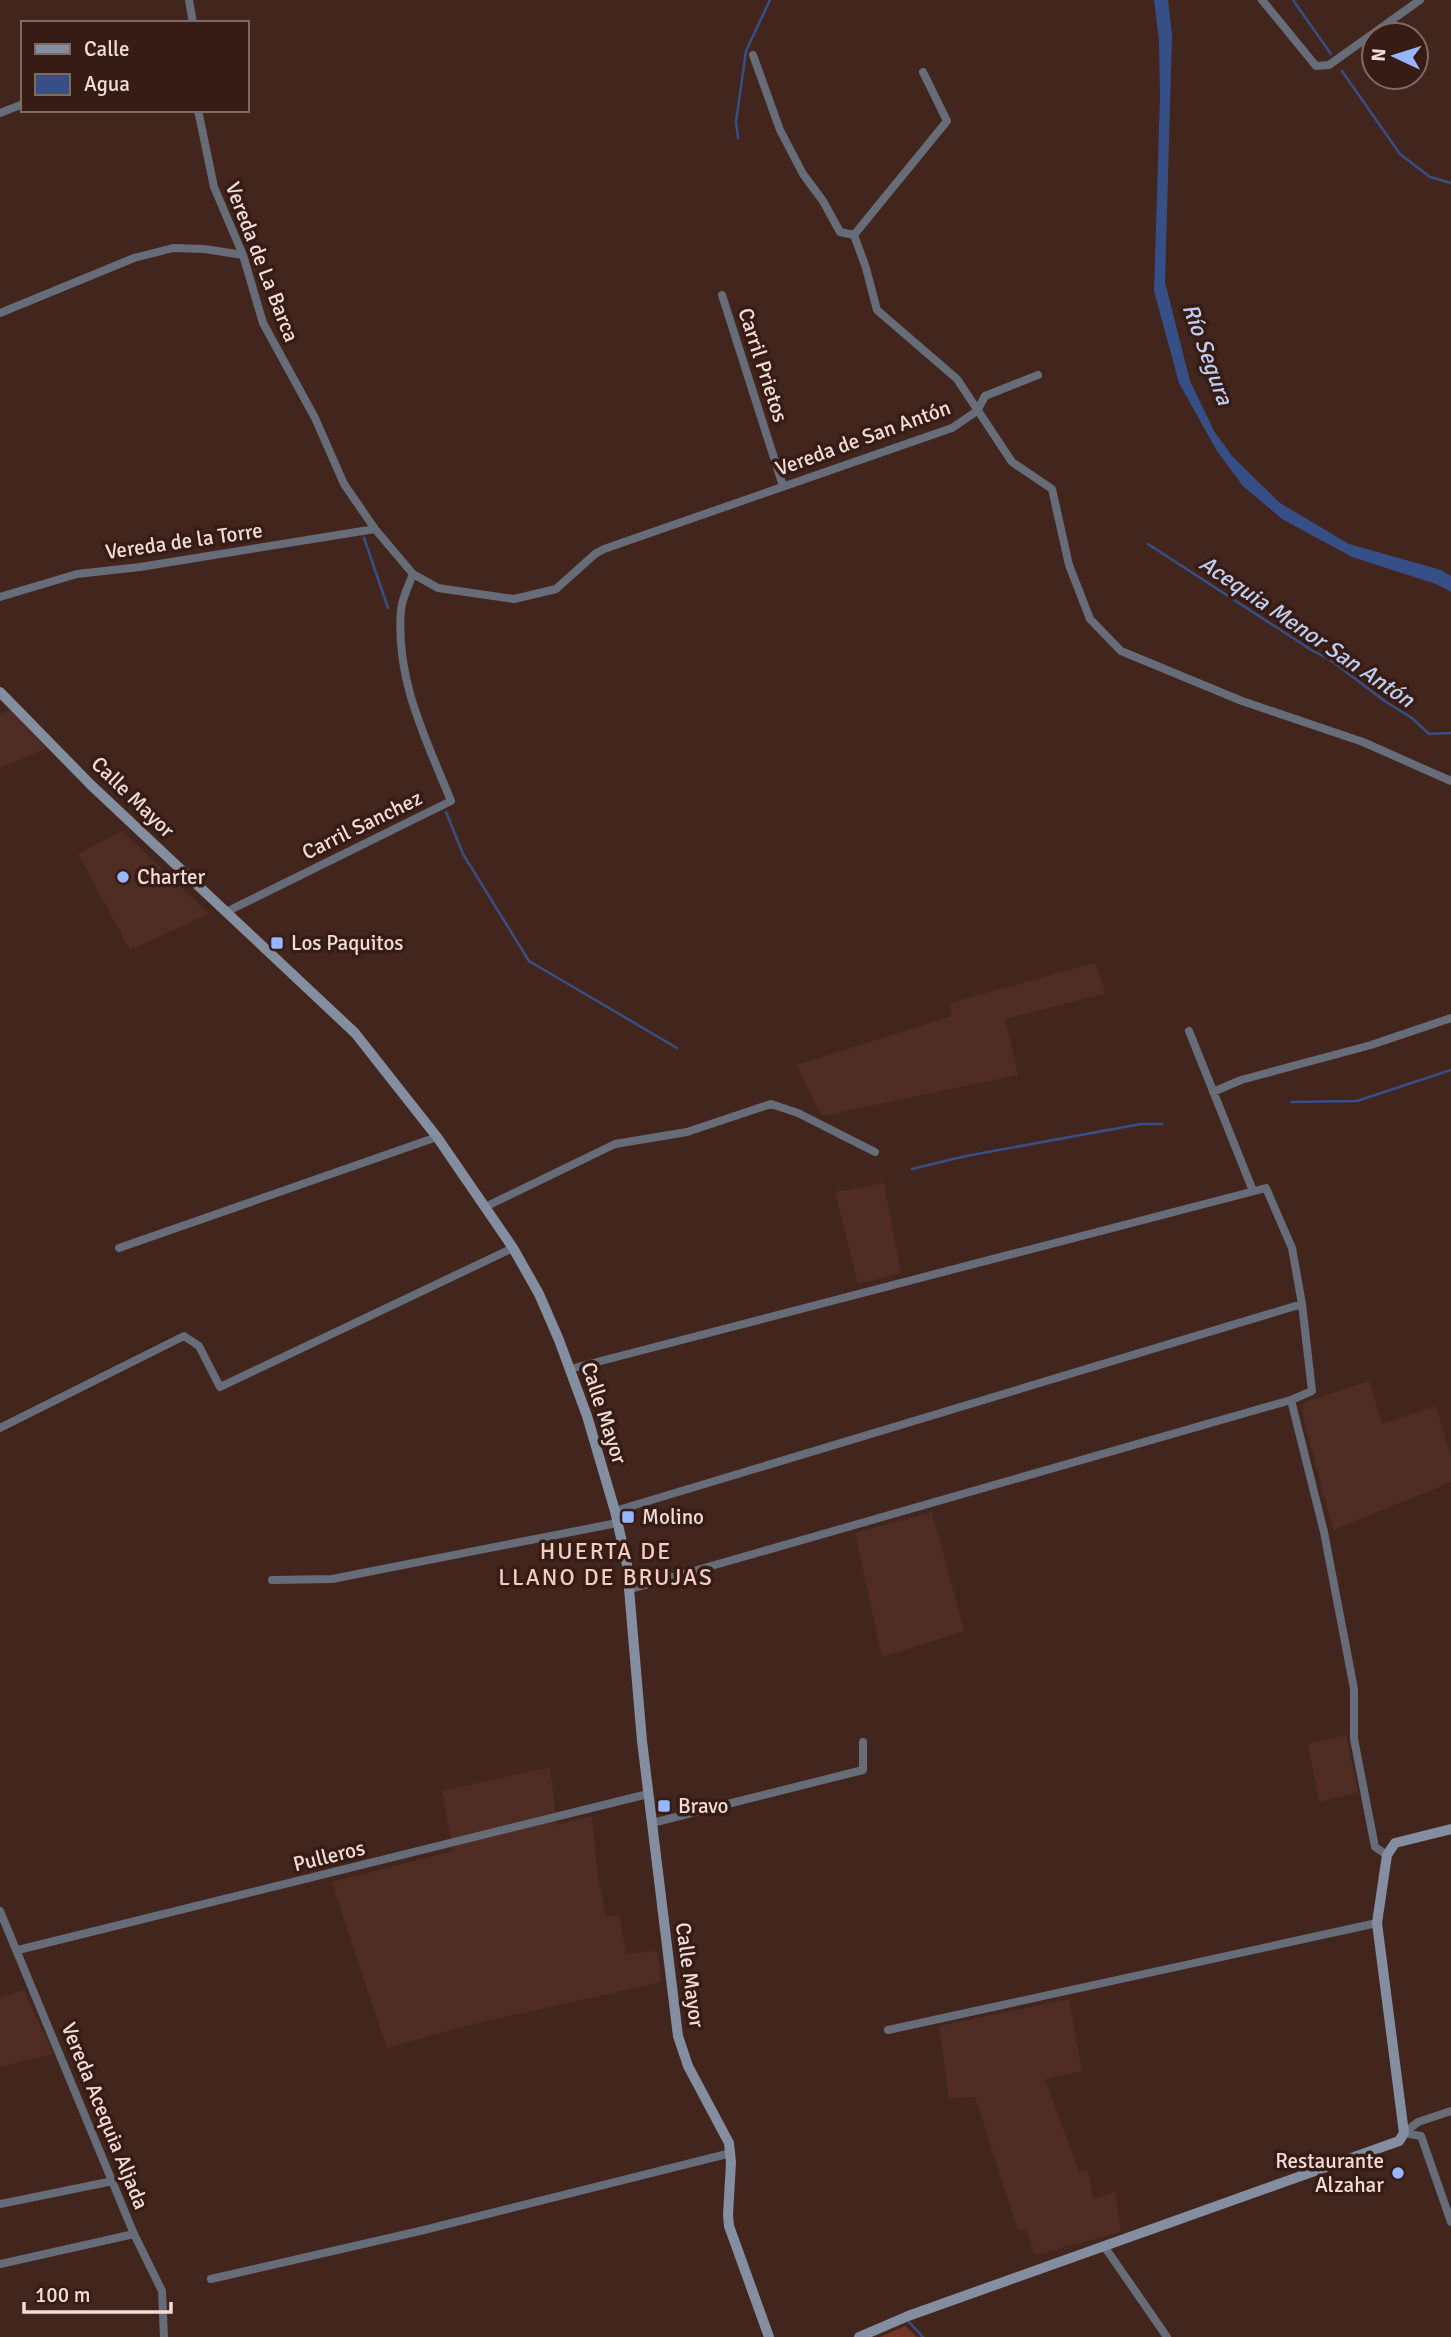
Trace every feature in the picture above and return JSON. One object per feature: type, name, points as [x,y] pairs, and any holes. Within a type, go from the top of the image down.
[{"type":"main road","name":"Calle Mayor","points":[[0,692],[91,785],[346,1023],[437,1137],[513,1248],[539,1294],[587,1416],[615,1511],[631,1589],[637,1693],[678,2036],[688,2066],[725,2132],[731,2153],[729,2226],[769,2337]]},
{"type":"main road","points":[[859,2337],[908,2316],[1399,2141],[1404,2133],[1377,1923],[1387,1855],[1395,1843],[1451,1829]]},
{"type":"street","points":[[189,0],[193,21]]},
{"type":"street","points":[[1262,0],[1316,66],[1329,65],[1420,0]]},
{"type":"street","points":[[753,55],[780,130],[803,174],[823,201],[840,232],[854,235]]},
{"type":"street","points":[[854,235],[947,121],[923,72]]},
{"type":"street","points":[[0,113],[21,105]]},
{"type":"street","name":"Vereda de La Barca","points":[[198,112],[214,187],[243,255],[263,323],[315,418],[344,484],[375,529]]},
{"type":"street","points":[[854,235],[877,310],[957,379],[977,411],[985,396],[1038,375]]},
{"type":"street","points":[[0,313],[134,258],[173,248],[243,255]]},
{"type":"street","name":"Carril Prietos","points":[[722,295],[783,486]]},
{"type":"street","name":"Vereda de San Antón","points":[[375,529],[413,574],[439,588],[514,599],[556,589],[604,549],[952,428],[977,411],[1012,462],[1052,489],[1069,565],[1090,619],[1121,651],[1242,701],[1363,742],[1451,781]]},
{"type":"street","name":"Vereda de la Torre","points":[[0,597],[77,574],[140,567],[375,529]]},
{"type":"street","name":"Carril Sanchez","points":[[226,912],[451,801],[414,715],[402,662],[401,608],[413,574]]},
{"type":"street","points":[[1213,1091],[1241,1080],[1371,1045],[1451,1018]]},
{"type":"street","points":[[1189,1031],[1253,1191]]},
{"type":"street","points":[[485,1207],[615,1144],[687,1132],[771,1104],[798,1113],[875,1152]]},
{"type":"street","points":[[119,1248],[437,1137]]},
{"type":"street","points":[[570,1369],[1266,1188],[1292,1248],[1302,1304],[1312,1391],[1291,1400],[631,1589]]},
{"type":"street","points":[[0,1428],[184,1336],[199,1346],[220,1387],[513,1248]]},
{"type":"street","points":[[615,1511],[1302,1304]]},
{"type":"street","points":[[1291,1400],[1324,1532],[1352,1676],[1354,1739],[1376,1847],[1387,1855]]},
{"type":"street","points":[[272,1580],[332,1579],[617,1523]]},
{"type":"street","points":[[652,1823],[863,1770],[863,1742]]},
{"type":"street","name":"Pulleros","points":[[18,1950],[648,1794]]},
{"type":"street","name":"Vereda Acequia Aljada","points":[[0,1911],[4,1929],[18,1950],[134,2234],[162,2291],[164,2337]]},
{"type":"street","points":[[888,2030],[1377,1923]]},
{"type":"street","points":[[1404,2133],[1418,2122],[1451,2111]]},
{"type":"street","points":[[1404,2133],[1422,2136],[1451,2222]]},
{"type":"street","points":[[211,2279],[438,2227],[731,2153]]},
{"type":"street","points":[[0,2204],[113,2181]]},
{"type":"street","points":[[0,2264],[134,2234]]},
{"type":"street","points":[[1104,2246],[1167,2337]]},
{"type":"shaded area","points":[[11,710],[47,748],[0,768],[0,714]]},
{"type":"shaded area","points":[[122,831],[209,914],[130,950],[78,854]]},
{"type":"shaded area","points":[[1095,963],[1106,993],[1005,1019],[1018,1075],[821,1116],[797,1065],[952,1016],[950,1003]]},
{"type":"shaded area","points":[[884,1183],[901,1273],[858,1284],[835,1192]]},
{"type":"shaded area","points":[[1369,1381],[1382,1424],[1436,1406],[1451,1458],[1451,1482],[1333,1530],[1301,1408],[1305,1402]]},
{"type":"shaded area","points":[[932,1512],[964,1631],[882,1657],[855,1533]]},
{"type":"shaded area","points":[[1346,1735],[1358,1792],[1319,1802],[1308,1744]]},
{"type":"shaded area","points":[[550,1767],[557,1825],[592,1816],[598,1877],[606,1917],[619,1914],[626,1954],[657,1951],[661,1982],[465,2026],[387,2048],[332,1882],[453,1851],[442,1791]]},
{"type":"shaded area","points":[[24,1990],[53,2054],[0,2067],[0,1998]]},
{"type":"shaded area","points":[[1069,1999],[1082,2071],[1045,2079],[1079,2172],[1088,2170],[1093,2199],[1115,2192],[1121,2232],[1035,2255],[1027,2230],[1018,2230],[975,2097],[949,2098],[939,2026]]},
{"type":"shaded area","points":[[905,2326],[917,2337],[880,2337]]},
{"type":"water","points":[[1154,0],[1168,0],[1172,35],[1165,282],[1190,381],[1214,431],[1232,456],[1280,503],[1349,544],[1441,570],[1451,576],[1451,592],[1436,584],[1352,557],[1282,519],[1243,486],[1217,451],[1179,383],[1154,291],[1160,96],[1159,41]]},
{"type":"waterway","name":"Acequia Menor San Antón","points":[[738,138],[736,122],[746,51],[770,0]]},
{"type":"waterway","points":[[1293,0],[1331,54]]},
{"type":"waterway","points":[[1342,71],[1400,154],[1430,177],[1451,183]]},
{"type":"waterway","points":[[364,538],[388,608]]},
{"type":"waterway","name":"Acequia Menor San Antón","points":[[1148,544],[1329,659],[1412,718],[1429,734],[1451,733]]},
{"type":"waterway","points":[[446,812],[463,854],[529,961],[677,1048]]},
{"type":"waterway","points":[[1291,1102],[1357,1101],[1451,1070]]},
{"type":"waterway","points":[[912,1169],[966,1156],[1141,1124],[1162,1124]]},
{"type":"waterway","points":[[909,2322],[923,2337]]},
{"type":"place","name":"Charter","points":[[123,877]]},
{"type":"place","name":"Los Paquitos","points":[[277,943]]},
{"type":"place","name":"Molino","points":[[628,1517]]},
{"type":"place","name":"Bravo","points":[[664,1806]]},
{"type":"place","name":"Restaurante Alzahar","points":[[1398,2173]]},
{"type":"district","name":"HUERTA DE LLANO DE BRUJAS","points":[[606,1564]]},
{"type":"water label","name":"Río Segura","points":[[1208,354]]}]
